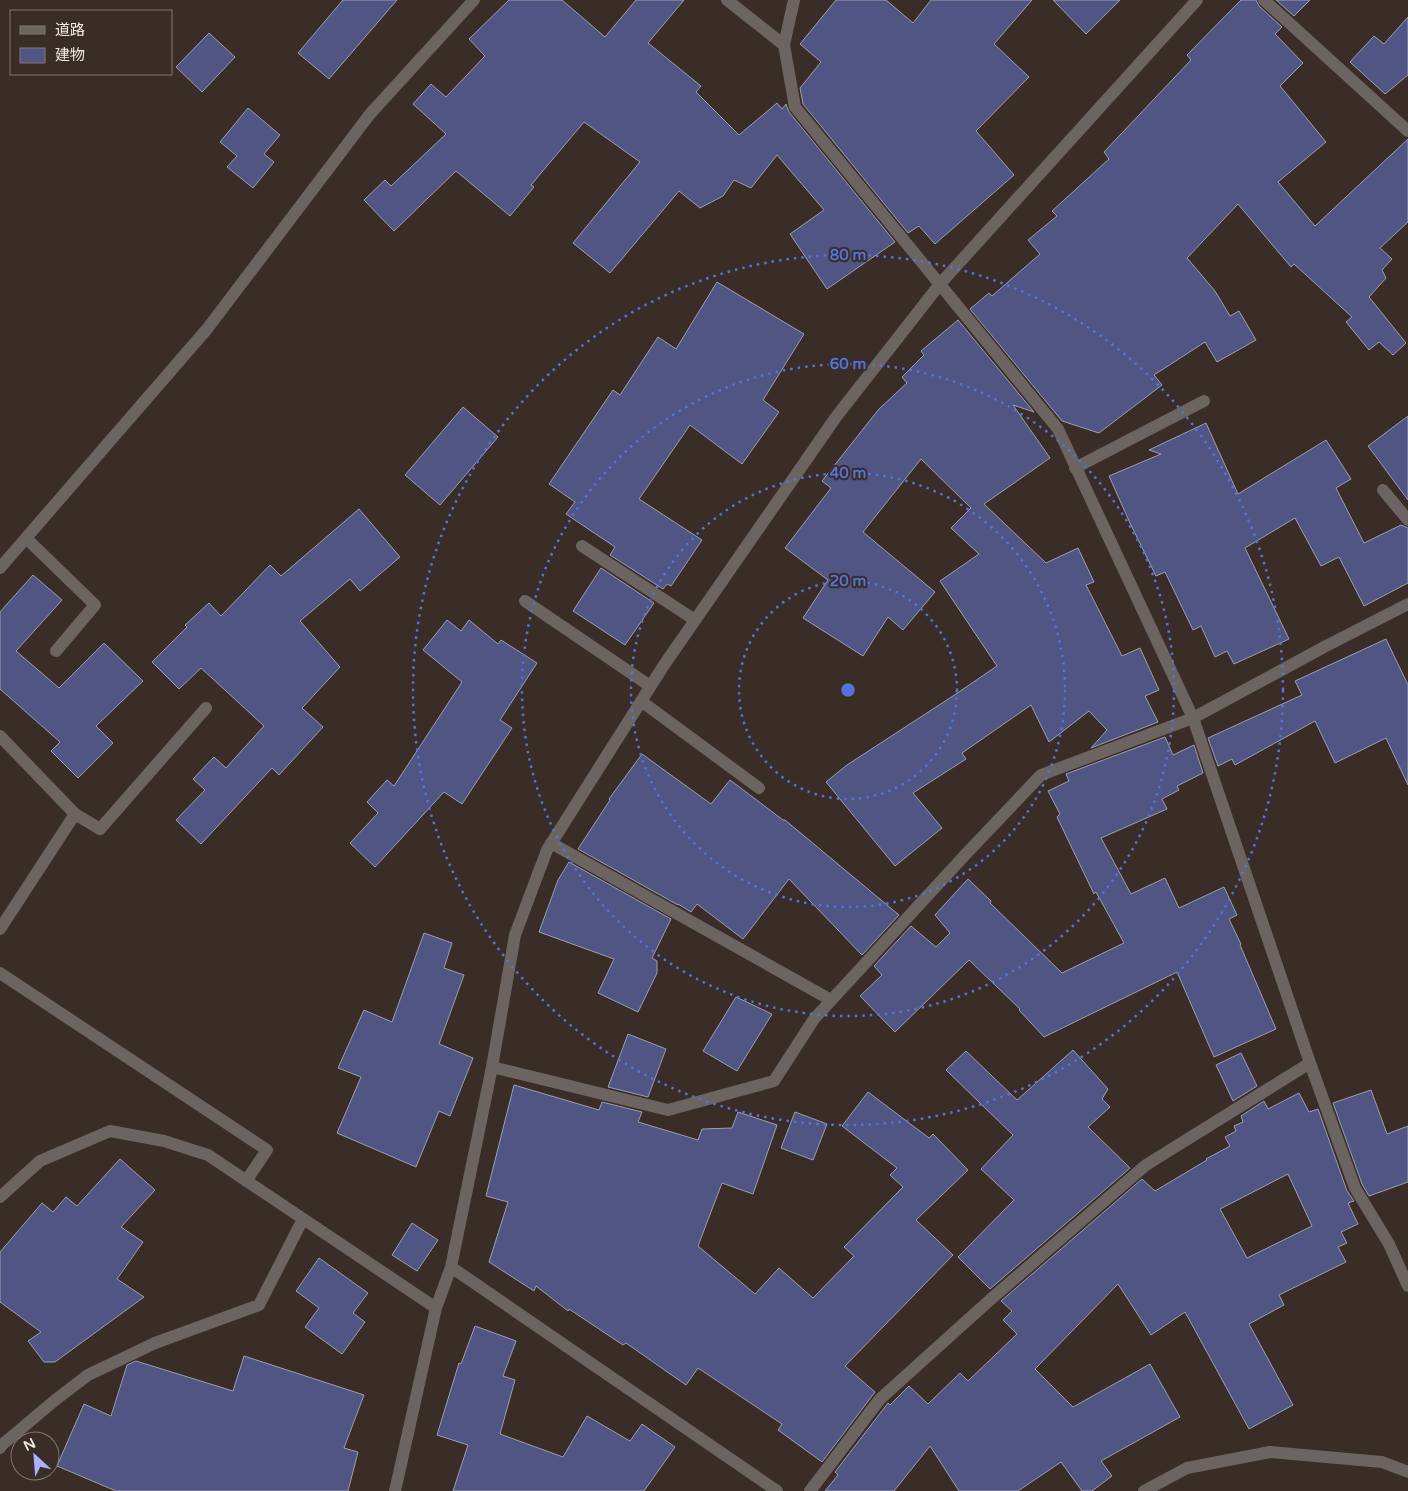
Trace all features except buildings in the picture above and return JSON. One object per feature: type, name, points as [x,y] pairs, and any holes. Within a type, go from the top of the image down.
[{"type":"street","points":[[1,564],[26,538],[207,329],[370,114],[474,0]]},
{"type":"street","points":[[727,0],[784,45]]},
{"type":"street","points":[[794,0],[784,45],[796,107],[1058,429],[1193,718],[1310,1062],[1356,1188],[1389,1244],[1408,1286]]},
{"type":"street","points":[[1264,0],[1408,131]]},
{"type":"street","points":[[395,1491],[436,1308],[451,1267],[492,1066],[516,935],[547,850],[650,686],[836,417],[940,284],[1193,1]]},
{"type":"street","points":[[1075,468],[1204,401]]},
{"type":"street","points":[[1383,490],[1408,520]]},
{"type":"street","points":[[26,538],[95,605],[56,651]]},
{"type":"street","points":[[582,546],[695,620]]},
{"type":"street","points":[[525,601],[650,686]]},
{"type":"street","points":[[492,1066],[668,1110],[774,1081],[814,1019],[1041,775],[1193,718],[1408,604]]},
{"type":"street","points":[[641,701],[759,788]]},
{"type":"street","points":[[0,736],[74,814],[100,829],[206,708]]},
{"type":"street","points":[[0,929],[74,814]]},
{"type":"street","points":[[551,843],[831,1000]]},
{"type":"street","points":[[0,973],[267,1150],[246,1181]]},
{"type":"street","points":[[810,1491],[880,1399],[991,1299],[1146,1165],[1310,1062]]},
{"type":"street","points":[[0,1197],[40,1161],[110,1131],[164,1140],[208,1155],[436,1308]]},
{"type":"street","points":[[0,1448],[54,1401],[88,1375],[155,1343],[259,1305],[303,1219]]},
{"type":"street","points":[[451,1267],[777,1491]]},
{"type":"street","points":[[1144,1491],[1187,1468],[1270,1452],[1382,1462],[1408,1472]]}]
